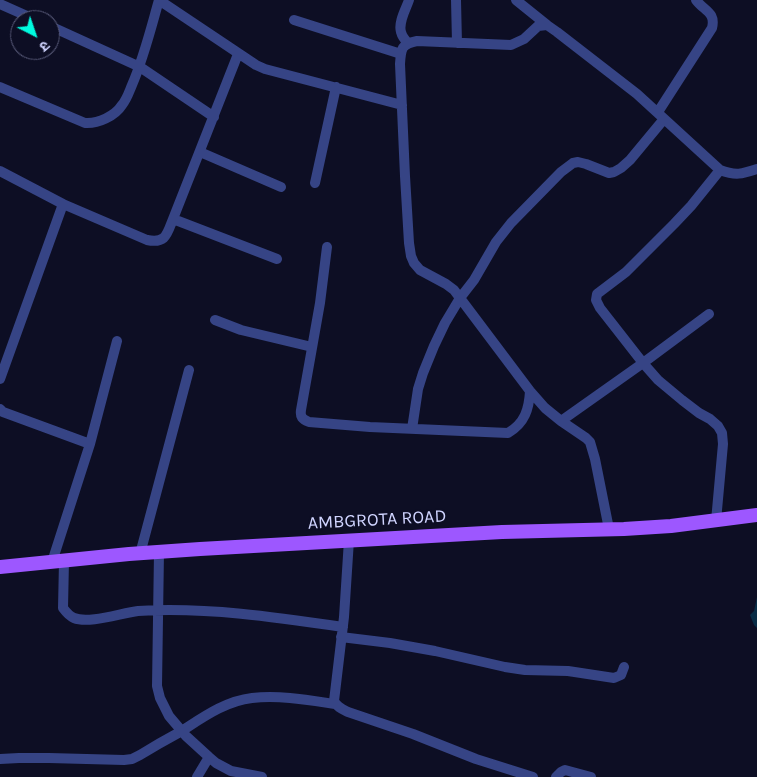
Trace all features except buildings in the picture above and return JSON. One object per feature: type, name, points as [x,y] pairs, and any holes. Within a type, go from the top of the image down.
[{"type":"main road","name":"AMBGROTA ROAD","points":[[0,567],[159,552],[349,540],[671,526],[757,515]]},
{"type":"street","points":[[0,87],[85,123],[99,121],[116,112],[126,99],[140,67],[159,0],[256,66],[402,105]]},
{"type":"street","points":[[408,43],[401,33],[401,27],[409,0]]},
{"type":"street","points":[[456,0],[456,43]]},
{"type":"street","points":[[516,0],[637,94],[720,170],[734,174],[745,174],[757,169]]},
{"type":"street","points":[[412,428],[418,389],[441,331],[496,242],[511,223],[561,172],[573,163],[586,164],[603,172],[614,172],[630,160],[661,116],[712,28],[713,18],[696,0]]},
{"type":"street","points":[[0,4],[14,10]]},
{"type":"street","points":[[294,20],[401,54]]},
{"type":"street","points":[[547,25],[538,26],[524,39],[511,46],[417,41],[408,43],[403,48],[400,64],[411,256],[420,270],[454,290],[545,408],[590,442],[609,529]]},
{"type":"street","points":[[60,31],[140,67],[214,117]]},
{"type":"street","points":[[0,171],[63,204],[147,240],[155,242],[161,240],[173,219],[238,54]]},
{"type":"street","points":[[315,183],[336,87]]},
{"type":"street","points":[[200,152],[281,187]]},
{"type":"street","points":[[716,520],[724,444],[722,433],[718,426],[710,419],[699,413],[658,380],[643,364],[600,308],[596,300],[597,294],[626,272],[691,206],[720,170]]},
{"type":"street","points":[[0,379],[63,204]]},
{"type":"street","points":[[173,219],[278,259]]},
{"type":"street","points":[[327,247],[320,303],[300,416],[303,420],[309,422],[508,432],[520,424],[526,416],[530,391]]},
{"type":"street","points":[[561,421],[643,364],[709,314]]},
{"type":"street","points":[[215,320],[241,330],[312,347]]},
{"type":"street","points":[[117,341],[58,562],[63,608],[71,617],[76,619],[94,619],[133,612],[158,610],[253,614],[505,668],[568,671],[614,678],[621,675],[624,667]]},
{"type":"street","points":[[140,554],[189,370]]},
{"type":"street","points":[[0,409],[3,412],[90,444]]},
{"type":"street","points":[[335,704],[349,540]]},
{"type":"street","points":[[159,552],[157,686],[160,698],[169,716],[209,758],[231,770],[262,777]]},
{"type":"street","points":[[0,759],[132,759],[218,708],[249,698],[268,696],[335,704],[348,712],[413,734],[476,759],[533,777]]},
{"type":"street","points":[[197,777],[209,758]]},
{"type":"street","points":[[556,777],[565,770],[591,777]]},
{"type":"water","points":[[757,597],[757,628],[750,615],[754,611]]}]
